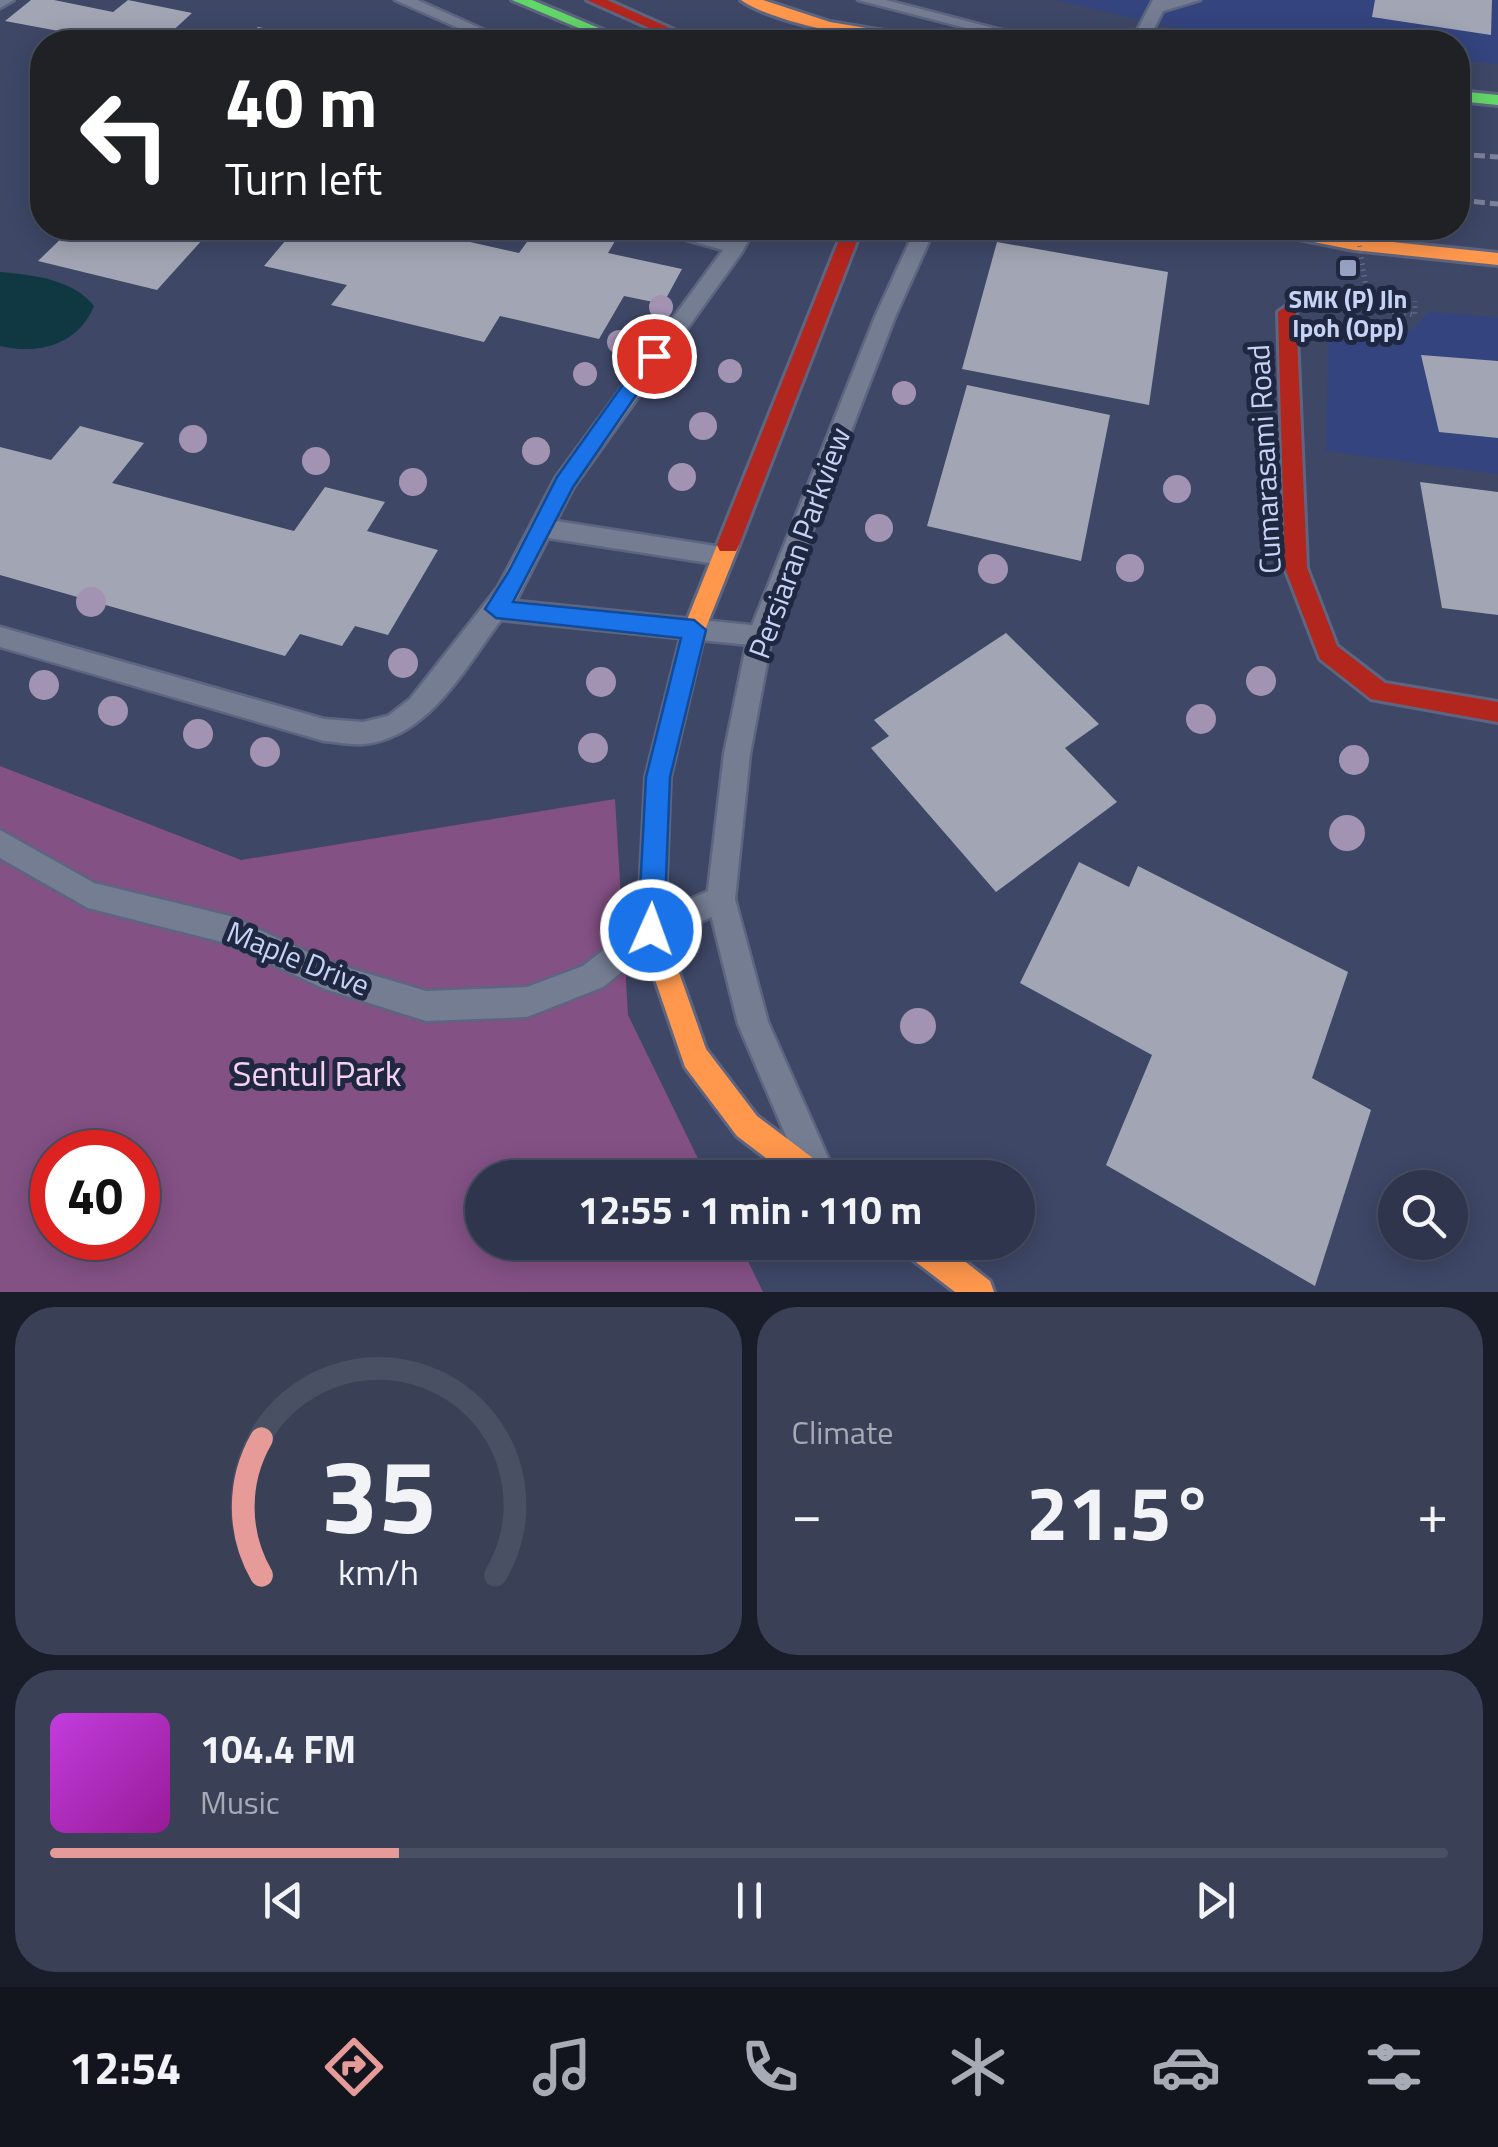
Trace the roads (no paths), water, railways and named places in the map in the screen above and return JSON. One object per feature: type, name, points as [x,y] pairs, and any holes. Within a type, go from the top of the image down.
[{"type":"street","points":[[403,0],[473,30]]},
{"type":"street","points":[[519,0],[594,30]]},
{"type":"street","points":[[594,0],[665,30]]},
{"type":"street","points":[[748,0],[850,30]]},
{"type":"street","points":[[866,0],[990,30]]},
{"type":"street","points":[[1145,30],[1158,4],[1192,0]]},
{"type":"street","points":[[827,26],[834,30]]},
{"type":"street","points":[[1470,97],[1498,100]]},
{"type":"street","points":[[0,637],[324,730],[363,734],[395,725],[419,707],[496,609],[542,528],[550,506],[584,454],[738,240]]},
{"type":"street","points":[[794,1160],[747,1126],[695,1057],[651,930],[658,777],[694,630],[849,240]]},
{"type":"street","name":"Persiaran Parkview","points":[[721,899],[737,754],[760,636],[885,317],[920,240]]},
{"type":"street","points":[[1364,240],[1498,259]]},
{"type":"street","name":"Cumarasami Road","points":[[1287,312],[1296,568],[1328,652],[1379,692],[1498,712]]},
{"type":"street","points":[[542,528],[722,556]]},
{"type":"street","points":[[496,609],[760,636]]},
{"type":"street","name":"Maple Drive","points":[[0,842],[88,896],[230,930],[324,975],[426,1006],[528,1002],[593,978],[651,930]]},
{"type":"street","points":[[651,930],[721,899],[754,1024],[811,1160]]},
{"type":"street","points":[[938,1260],[978,1292]]},
{"type":"railway","points":[[1470,155],[1498,157]]},
{"type":"railway","points":[[1470,201],[1498,204]]},
{"type":"place","name":"SMK (P) Jln Ipoh (Opp)","points":[[1348,268]]},
{"type":"park label","name":"Sentul Park","points":[[317,1074]]}]
